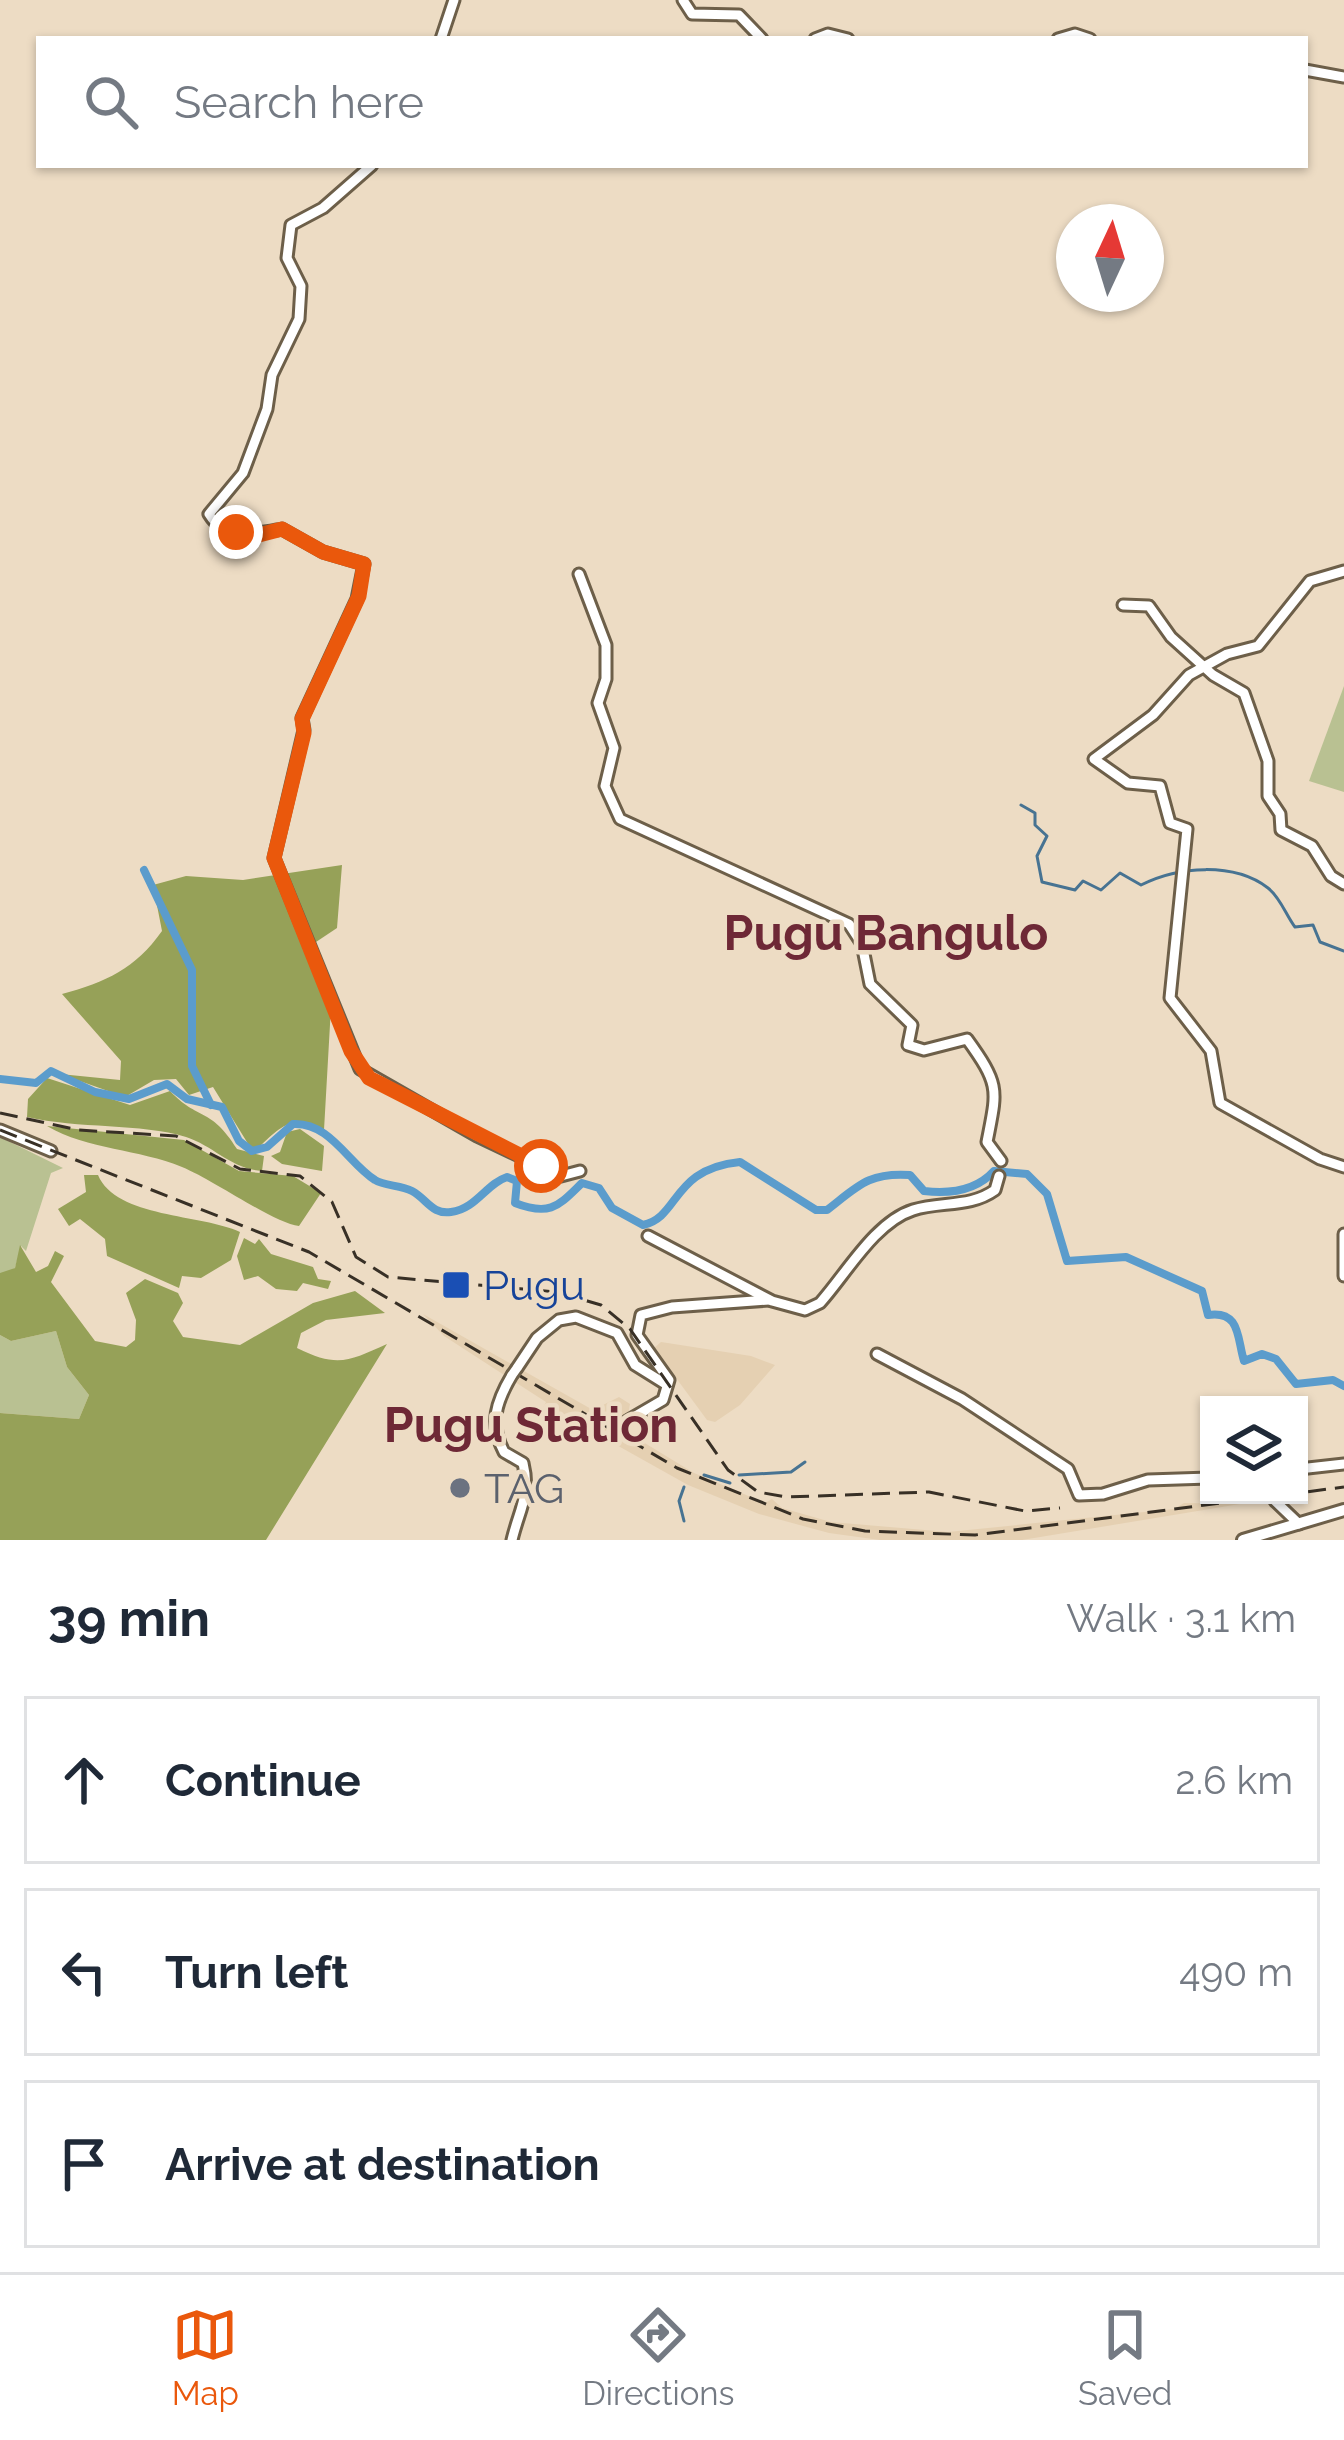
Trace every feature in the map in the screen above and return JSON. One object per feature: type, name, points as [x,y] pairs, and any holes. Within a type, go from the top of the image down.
[{"type":"main road","points":[[1244,1540],[1344,1510]]},
{"type":"street","points":[[443,36],[454,0]]},
{"type":"street","points":[[683,0],[691,14],[739,15],[759,36]]},
{"type":"street","points":[[1308,71],[1344,77]]},
{"type":"street","points":[[369,168],[323,208],[291,225],[287,258],[301,288],[299,319],[271,377],[267,409],[243,473],[209,513],[227,530],[255,536],[282,529],[323,552],[364,564],[359,596],[302,719],[304,730],[275,863],[363,1073],[561,1176],[580,1171]]},
{"type":"street","points":[[1344,571],[1310,581],[1258,646],[1187,676],[1148,719],[1114,739],[1094,759],[1128,783],[1160,786],[1170,823],[1188,831],[1170,998],[1211,1051],[1220,1103],[1319,1160],[1344,1167]]},
{"type":"street","points":[[579,574],[606,645],[606,680],[598,703],[614,748],[605,785],[620,819],[849,925],[862,944],[870,984],[912,1025],[910,1047],[924,1050],[968,1040],[986,1066],[998,1098],[987,1142],[1001,1161]]},
{"type":"street","points":[[1123,605],[1149,606],[1171,637],[1244,693],[1267,759],[1268,796],[1280,814],[1281,830],[1312,846],[1331,876],[1344,884]]},
{"type":"street","points":[[0,1130],[51,1151]]},
{"type":"street","points":[[648,1236],[771,1300],[796,1310],[813,1308],[897,1217],[915,1209],[982,1199],[995,1190],[999,1176]]},
{"type":"street","points":[[1344,1234],[1344,1276]]},
{"type":"street","points":[[627,1421],[662,1400],[667,1385],[668,1378],[637,1335],[637,1321],[645,1312],[771,1300]]},
{"type":"street","points":[[512,1540],[526,1508],[527,1481],[524,1465],[506,1456],[497,1439],[495,1419],[532,1343],[559,1320],[583,1318],[617,1333],[635,1365],[667,1385]]},
{"type":"street","points":[[877,1354],[962,1399],[1068,1469],[1079,1496],[1148,1480],[1200,1478]]},
{"type":"street","points":[[1308,1468],[1344,1464]]},
{"type":"street","points":[[1280,1504],[1298,1524]]},
{"type":"shaded area","points":[[423,1314],[593,1410],[619,1397],[630,1404],[625,1431],[694,1473],[765,1503],[772,1499],[782,1508],[831,1522],[948,1532],[1174,1509],[1184,1503],[1240,1504],[1022,1540],[880,1540],[829,1533],[759,1514],[688,1485],[613,1443],[595,1444],[541,1412],[546,1402],[444,1336]]},
{"type":"shaded area","points":[[661,1342],[751,1356],[775,1365],[740,1405],[715,1422],[707,1420],[654,1348]]},
{"type":"green space","points":[[1344,686],[1344,792],[1309,781]]},
{"type":"green space","points":[[342,865],[337,928],[307,948],[331,1007],[324,1130],[304,1123],[288,1124],[258,1148],[250,1147],[213,1087],[189,1095],[176,1079],[154,1080],[125,1097],[60,1074],[120,1080],[121,1061],[62,994],[118,972],[152,944],[162,931],[153,885],[186,876],[243,880]]},
{"type":"green space","points":[[47,1078],[130,1105],[170,1091],[219,1126],[237,1149],[264,1156],[262,1171],[168,1133],[27,1117],[28,1099]]},
{"type":"green space","points":[[47,1126],[184,1140],[239,1171],[293,1176],[321,1193],[299,1226],[182,1167],[79,1140]]},
{"type":"green space","points":[[300,1129],[324,1146],[322,1171],[282,1164],[271,1156],[280,1152],[287,1132]]},
{"type":"green space","points":[[0,1137],[63,1168],[51,1173],[26,1251],[21,1246],[15,1268],[5,1274],[0,1273]]},
{"type":"green space","points":[[84,1175],[98,1175],[122,1200],[141,1207],[240,1232],[231,1260],[201,1278],[182,1276],[179,1288],[107,1256],[105,1239],[80,1219],[69,1226],[58,1209],[86,1192]]},
{"type":"green space","points":[[244,1238],[255,1244],[259,1239],[271,1254],[313,1267],[318,1279],[331,1281],[328,1289],[303,1283],[297,1291],[276,1289],[258,1276],[244,1280],[237,1256]]},
{"type":"green space","points":[[20,1245],[36,1272],[48,1266],[55,1251],[64,1256],[51,1282],[95,1341],[126,1347],[135,1340],[136,1320],[126,1293],[145,1279],[178,1293],[183,1303],[173,1321],[183,1337],[240,1345],[313,1303],[355,1291],[385,1313],[326,1320],[301,1333],[297,1348],[334,1360],[387,1344],[266,1540],[0,1540],[0,1413],[79,1419],[89,1395],[67,1367],[56,1331],[11,1341],[0,1335],[0,1273],[15,1268]]},
{"type":"green space","points":[[56,1331],[67,1367],[89,1395],[79,1419],[0,1413],[0,1335],[11,1341]]},
{"type":"waterway","points":[[1021,805],[1035,813],[1035,825],[1047,836],[1037,856],[1042,882],[1075,890],[1083,881],[1101,890],[1120,873],[1141,885],[1188,871],[1239,874],[1272,892],[1295,927],[1313,925],[1320,942],[1344,951]]},
{"type":"waterway","points":[[144,870],[192,970],[192,1066],[211,1105]]},
{"type":"waterway","points":[[0,1079],[36,1083],[51,1071],[95,1092],[129,1099],[167,1084],[187,1099],[222,1107],[239,1141],[252,1151],[267,1147],[293,1124],[306,1125],[328,1136],[375,1180],[412,1191],[444,1212],[460,1210],[507,1177],[517,1181],[515,1203],[546,1209],[582,1183],[599,1188],[612,1208],[643,1225],[664,1213],[701,1174],[740,1162],[816,1210],[827,1210],[864,1183],[884,1176],[910,1175],[924,1191],[943,1192],[971,1187],[994,1171],[1027,1174],[1047,1194],[1067,1261],[1126,1257],[1202,1291],[1208,1315],[1232,1322],[1244,1361],[1262,1354],[1276,1359],[1296,1384],[1333,1380],[1344,1386]]},
{"type":"waterway","points":[[739,1475],[791,1472],[805,1462]]},
{"type":"waterway","points":[[704,1475],[730,1483]]},
{"type":"waterway","points":[[684,1487],[679,1501],[684,1521]]},
{"type":"railway","points":[[0,1113],[78,1130],[176,1136],[240,1169],[300,1176],[332,1202],[356,1257],[388,1277],[557,1292],[601,1305],[630,1329],[728,1470],[758,1492],[786,1497],[929,1492],[1025,1511],[1060,1508]]},
{"type":"railway","points":[[0,1130],[309,1252],[677,1468],[803,1519],[865,1531],[975,1535],[1344,1487]]},
{"type":"place","name":"Pugu","points":[[456,1285]]},
{"type":"place","name":"TAG","points":[[460,1488]]},
{"type":"district","name":"Pugu Bangulo","points":[[886,933]]},
{"type":"district","name":"Pugu Station","points":[[531,1425]]},
{"type":"route","points":[[236,532],[255,536],[282,529],[323,552],[364,564],[359,596],[302,719],[304,733],[274,854],[351,1051],[369,1078],[541,1166]]}]
